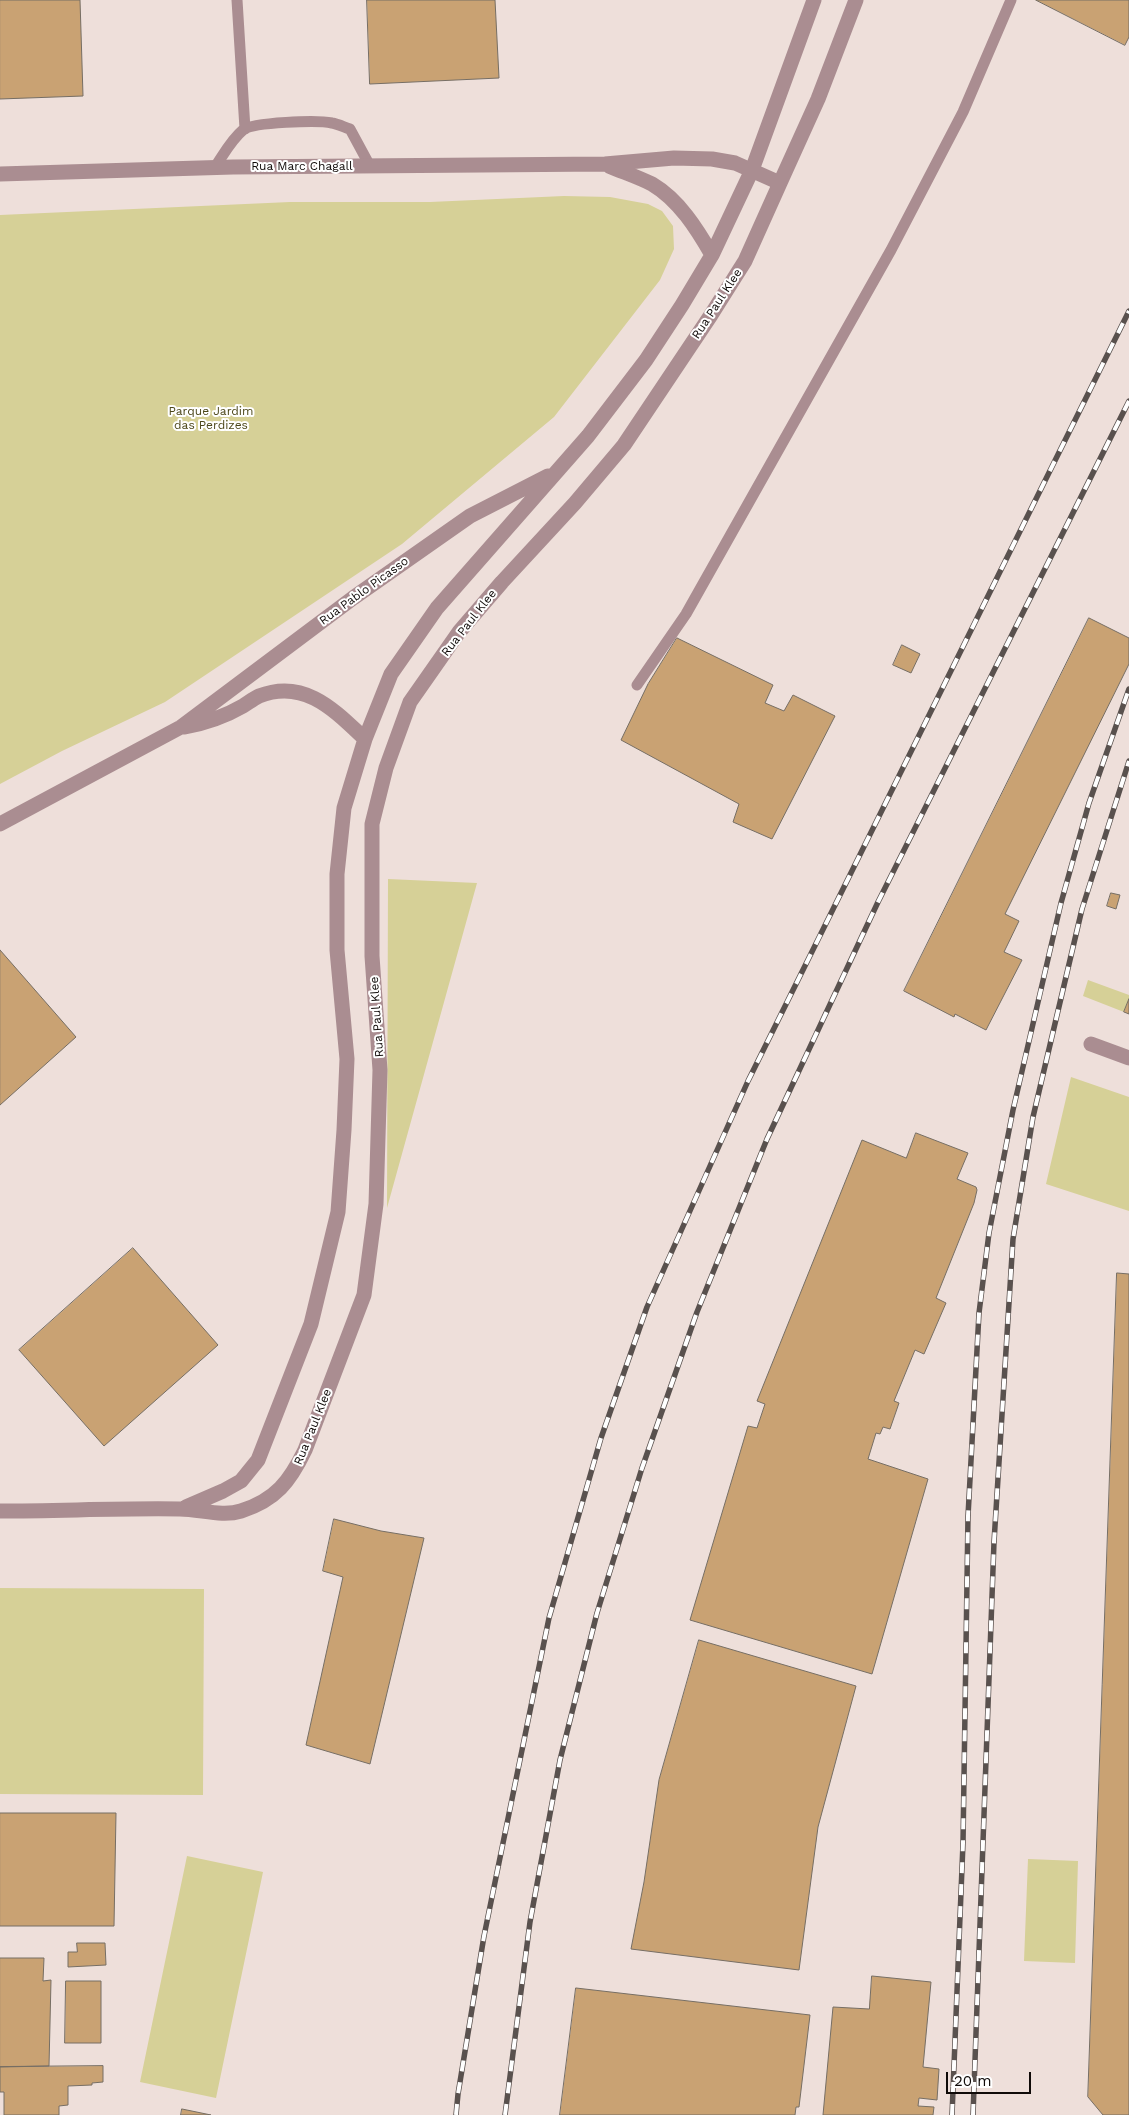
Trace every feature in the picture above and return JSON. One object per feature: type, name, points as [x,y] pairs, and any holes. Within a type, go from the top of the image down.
[{"type":"street","points":[[182,1509],[241,1481],[258,1460],[311,1324],[338,1212],[347,1059],[337,950],[337,874],[344,808],[365,739],[390,674],[437,608],[588,436],[646,360],[712,255],[752,170],[814,0]]},
{"type":"street","name":"Rua Paul Klee","points":[[0,1511],[182,1509],[229,1513],[241,1511],[265,1500],[286,1484],[305,1450],[364,1295],[376,1204],[380,1079],[372,956],[372,824],[386,768],[410,702],[459,632],[502,582],[576,503],[624,445],[711,315],[745,261],[818,99],[856,0]]},
{"type":"street","name":"Rua Marc Chagall","points":[[0,174],[215,167],[605,164],[674,158],[712,159],[735,163],[780,183]]},
{"type":"street","name":"Rua Marc Chagall","points":[[605,164],[653,185],[666,196],[693,224],[712,255]]},
{"type":"street","name":"Rua Pablo Picasso","points":[[0,824],[181,727],[352,598],[470,516],[557,471]]},
{"type":"street","name":"Rua Pablo Picasso","points":[[181,727],[207,723],[259,696],[292,692],[308,695],[320,700],[365,739]]},
{"type":"street","points":[[1092,1044],[1129,1058]]},
{"type":"lane","points":[[237,0],[245,129]]},
{"type":"lane","points":[[637,685],[686,614],[891,250],[963,112],[1011,0]]},
{"type":"lane","points":[[215,167],[230,144],[245,129],[263,124],[331,123],[350,129],[370,166]]},
{"type":"green space","name":"Parque Jardim das Perdizes","points":[[564,196],[610,197],[648,204],[662,211],[673,226],[674,249],[660,280],[554,417],[402,544],[165,702],[62,751],[0,784],[0,215],[290,202],[430,202]]},
{"type":"green space","points":[[388,879],[477,883],[387,1208]]},
{"type":"green space","points":[[1088,980],[1129,995],[1129,1014],[1083,996]]},
{"type":"green space","points":[[1071,1077],[1129,1097],[1129,1211],[1046,1184]]},
{"type":"green space","points":[[0,1588],[204,1589],[203,1795],[0,1794]]},
{"type":"green space","points":[[187,1856],[263,1872],[216,2098],[140,2082]]},
{"type":"green space","points":[[1028,1859],[1078,1861],[1075,1963],[1024,1961]]},
{"type":"building","points":[[0,0],[80,0],[83,96],[0,99]]},
{"type":"building","points":[[367,0],[495,0],[499,78],[370,84]]},
{"type":"building","points":[[1036,0],[1129,0],[1129,37],[1125,45]]},
{"type":"building","points":[[1089,618],[1129,638],[1129,664],[1005,914],[1019,921],[1004,952],[1022,960],[986,1030],[955,1014],[954,1017],[904,991]]},
{"type":"building","points":[[677,638],[773,685],[765,703],[784,711],[793,695],[835,716],[772,839],[733,822],[739,804],[621,740],[648,684]]},
{"type":"building","points":[[902,645],[920,654],[911,673],[893,665]]},
{"type":"building","points":[[1111,893],[1120,895],[1116,909],[1107,906]]},
{"type":"building","points":[[0,950],[76,1037],[0,1105]]},
{"type":"building","points":[[1129,999],[1129,1014],[1124,1012]]},
{"type":"building","points":[[916,1133],[968,1153],[957,1179],[976,1187],[977,1190],[974,1203],[936,1298],[946,1303],[924,1354],[915,1350],[894,1401],[899,1403],[890,1429],[883,1427],[880,1434],[876,1433],[868,1459],[928,1479],[872,1674],[690,1620],[748,1426],[757,1428],[765,1404],[757,1401],[862,1140],[906,1158]]},
{"type":"building","points":[[133,1248],[218,1345],[104,1446],[19,1350]]},
{"type":"building","points":[[1117,1273],[1129,1274],[1129,2115],[1103,2115],[1088,2097]]},
{"type":"building","points":[[334,1519],[381,1531],[424,1538],[370,1764],[306,1745],[343,1577],[323,1571]]},
{"type":"building","points":[[699,1640],[856,1686],[818,1827],[799,1970],[631,1949],[644,1882],[659,1780]]},
{"type":"building","points":[[0,1813],[116,1813],[114,1926],[0,1926]]},
{"type":"building","points":[[77,1943],[105,1943],[106,1965],[68,1967],[68,1952],[77,1952]]},
{"type":"building","points":[[0,1958],[44,1958],[43,1981],[51,1980],[49,2066],[0,2067]]},
{"type":"building","points":[[872,1976],[931,1982],[923,2067],[939,2069],[937,2100],[919,2098],[918,2106],[934,2107],[933,2115],[823,2115],[833,2007],[869,2009]]},
{"type":"building","points":[[66,1981],[101,1981],[101,2043],[65,2043]]},
{"type":"building","points":[[576,1988],[810,2015],[799,2107],[796,2107],[795,2115],[560,2115]]},
{"type":"building","points":[[103,2066],[103,2082],[92,2083],[92,2085],[68,2086],[68,2105],[59,2106],[59,2115],[4,2115],[4,2092],[0,2092],[0,2067]]},
{"type":"building","points":[[182,2109],[211,2115],[181,2115]]},
{"type":"railway","points":[[456,2115],[484,1936],[549,1618],[601,1438],[647,1307],[748,1081],[1129,311]]},
{"type":"railway","points":[[505,2115],[530,1922],[560,1760],[597,1613],[642,1468],[697,1312],[767,1139],[878,902],[1129,401]]},
{"type":"railway","points":[[952,2115],[963,1843],[968,1516],[979,1313],[989,1233],[1013,1110],[1061,903],[1089,803],[1129,689]]},
{"type":"railway","points":[[973,2115],[994,1542],[1013,1239],[1033,1117],[1082,909],[1129,761]]}]
